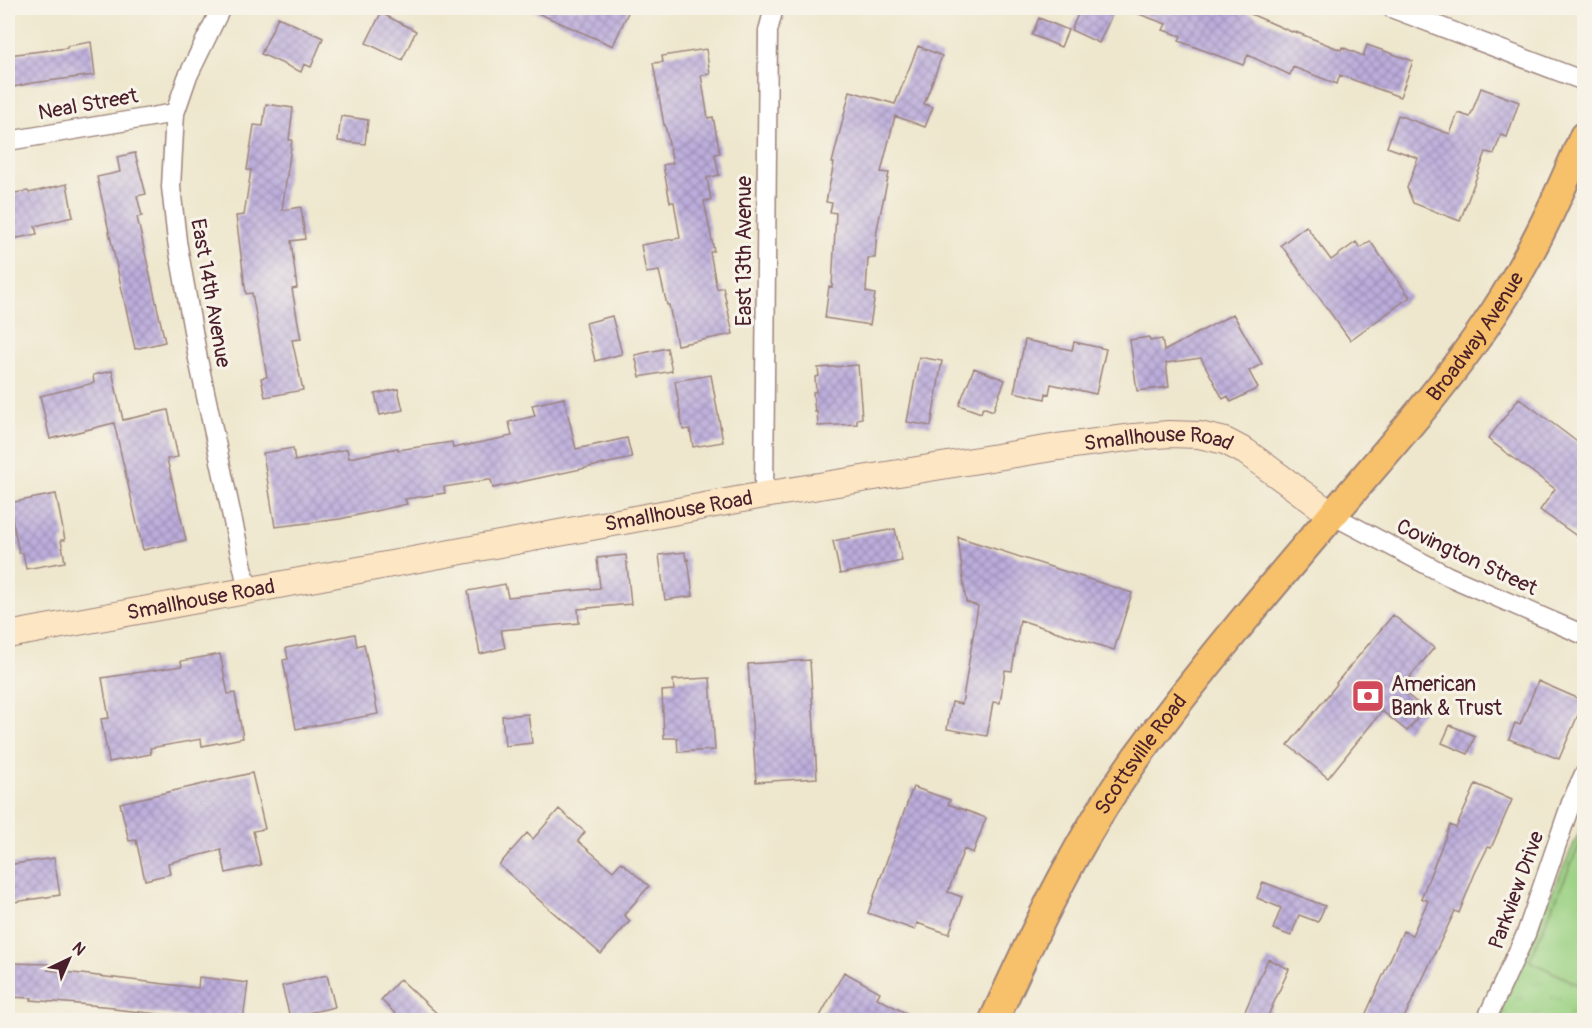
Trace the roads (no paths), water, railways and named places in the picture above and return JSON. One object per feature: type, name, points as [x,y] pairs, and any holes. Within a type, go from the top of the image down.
[{"type":"main road","name":"Broadway Avenue","points":[[1332,515],[1381,460],[1431,398],[1495,312],[1536,241],[1584,136]]},
{"type":"main road","name":"Scottsville Road","points":[[994,1020],[1057,887],[1106,802],[1152,736],[1332,515]]},
{"type":"street","name":"East 14th Avenue","points":[[220,8],[187,78],[175,113],[171,187],[177,241],[198,359],[248,591]]},
{"type":"street","name":"East 13th Avenue","points":[[764,495],[768,31],[774,8]]},
{"type":"street","points":[[1391,8],[1584,81]]},
{"type":"street","name":"Neal Street","points":[[8,141],[175,113]]},
{"type":"street","name":"Smallhouse Road","points":[[8,635],[764,495],[1134,436],[1199,435],[1225,441],[1256,459],[1332,515]]},
{"type":"street","name":"Covington Street","points":[[1332,515],[1448,576],[1584,635]]},
{"type":"street","name":"Parkview Drive","points":[[1486,1020],[1526,934],[1572,800],[1584,774]]},
{"type":"place","name":"American Bank & Trust","points":[[1368,696]]}]
